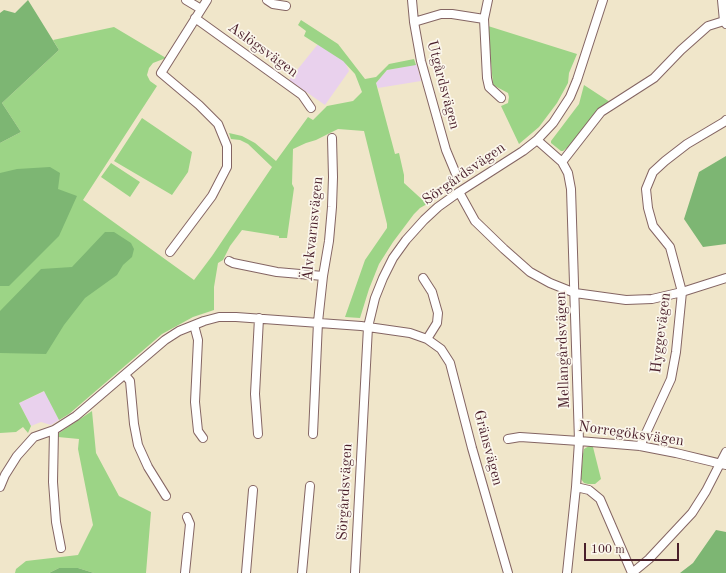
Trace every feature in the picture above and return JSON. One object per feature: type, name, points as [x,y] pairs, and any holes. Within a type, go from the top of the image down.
[{"type":"street","points":[[186,0],[200,9]]},
{"type":"street","points":[[170,252],[212,196],[227,167],[227,146],[218,124],[199,105],[161,73],[207,0]]},
{"type":"street","points":[[268,0],[273,4],[286,6]]},
{"type":"street","name":"Utgårdsvägen","points":[[412,0],[414,22],[421,61],[446,150],[456,174]]},
{"type":"street","points":[[488,0],[484,19],[487,78],[489,87],[501,98]]},
{"type":"street","name":"Sörgårdsvägen","points":[[355,573],[368,327],[375,298],[388,268],[397,252],[424,220],[438,207],[459,192],[537,140],[557,118],[570,97],[577,80],[603,0]]},
{"type":"street","points":[[562,162],[601,112],[654,78],[681,50],[708,26],[725,22],[722,0]]},
{"type":"street","points":[[414,22],[442,14],[484,19]]},
{"type":"street","name":"Aslögsvägen","points":[[195,18],[302,95],[311,108]]},
{"type":"street","name":"Hyggevägen","points":[[640,446],[671,379],[676,352],[682,292],[670,247],[653,226],[648,208],[646,189],[653,172],[665,161],[687,144],[726,120]]},
{"type":"street","name":"Älvkvarnsvägen","points":[[313,434],[318,322],[332,207],[332,138]]},
{"type":"street","name":"Mellangårdsvägen","points":[[537,140],[562,162],[568,173],[571,189],[579,441],[567,573]]},
{"type":"street","points":[[459,192],[475,221],[530,272],[550,283],[575,293],[626,300],[652,299],[682,292],[726,278]]},
{"type":"street","points":[[229,261],[276,272],[323,276]]},
{"type":"street","points":[[423,278],[432,292],[438,313],[437,323],[427,339]]},
{"type":"street","points":[[0,487],[5,475],[17,456],[34,437],[54,430],[76,416],[166,340],[179,331],[219,317],[236,316],[368,327]]},
{"type":"street","points":[[258,434],[255,394],[259,318]]},
{"type":"street","points":[[194,325],[198,340],[195,402],[198,431],[203,438]]},
{"type":"street","name":"Gränsvägen","points":[[368,327],[410,333],[427,339],[441,349],[450,364],[472,448],[508,573]]},
{"type":"street","points":[[125,375],[130,381],[134,424],[138,445],[148,467],[166,496]]},
{"type":"street","points":[[54,430],[53,482],[56,522],[61,548]]},
{"type":"street","name":"Norregöksvägen","points":[[508,440],[520,437],[640,446],[723,464]]},
{"type":"street","points":[[576,487],[589,490],[600,499],[632,573],[649,559],[692,513],[723,464],[726,452]]},
{"type":"street","points":[[302,573],[310,486]]},
{"type":"street","points":[[246,573],[253,490]]},
{"type":"street","points":[[185,573],[190,524],[187,518]]},
{"type":"shaded area","points":[[318,44],[344,60],[349,71],[325,105],[289,80]]},
{"type":"shaded area","points":[[417,64],[421,81],[378,88],[376,83],[387,70]]},
{"type":"shaded area","points":[[45,391],[59,420],[51,425],[41,422],[31,426],[19,403]]},
{"type":"green space","points":[[28,0],[59,50],[2,103],[21,132],[0,143],[0,13],[4,10],[15,13]]},
{"type":"green space","points":[[301,20],[338,44],[365,79],[376,77],[389,64],[414,59],[416,65],[387,70],[376,83],[395,154],[399,153],[404,175],[404,183],[427,204],[414,214],[379,264],[360,318],[345,317],[365,260],[387,228],[387,224],[364,131],[338,129],[293,149],[292,184],[294,188],[287,238],[279,238],[279,236],[242,230],[230,246],[223,260],[218,263],[214,287],[214,310],[193,317],[162,334],[69,414],[59,420],[44,391],[19,403],[31,426],[28,433],[23,427],[16,432],[0,433],[0,143],[21,132],[2,103],[59,50],[53,40],[114,27],[166,58],[153,63],[149,68],[147,75],[150,81],[157,86],[83,200],[194,280],[272,167],[248,144],[240,140],[231,139],[229,133],[242,136],[255,143],[276,161],[308,117],[313,120],[327,106],[353,101],[362,92],[355,74],[343,61],[304,36],[306,31],[298,25]]},
{"type":"green space","points":[[488,26],[577,54],[569,73],[568,83],[557,103],[539,127],[519,144],[501,106],[508,103],[508,93],[493,85]]},
{"type":"green space","points":[[584,85],[610,102],[599,109],[569,146],[561,151],[551,143],[551,141],[579,104]]},
{"type":"green space","points":[[142,118],[192,152],[188,172],[172,195],[114,161]]},
{"type":"green space","points":[[726,156],[726,244],[703,247],[684,219],[699,172]]},
{"type":"green space","points":[[111,163],[140,182],[130,197],[101,177]]},
{"type":"green space","points":[[50,167],[60,173],[58,189],[77,196],[59,236],[9,286],[0,286],[0,173],[17,169]]},
{"type":"green space","points":[[105,232],[114,232],[131,243],[134,249],[132,257],[123,265],[117,275],[85,298],[64,325],[46,354],[0,353],[0,311],[41,269],[72,267]]},
{"type":"green space","points":[[92,411],[96,453],[119,496],[151,512],[146,573],[94,573],[78,568],[59,568],[49,573],[15,573],[16,569],[26,561],[78,555],[93,525],[78,449],[79,439],[58,437],[59,433]]},
{"type":"green space","points":[[589,446],[593,447],[601,479],[595,484],[584,483],[581,479],[584,449]]},
{"type":"green space","points":[[716,530],[726,532],[726,573],[680,573],[693,563]]},
{"type":"green space","points":[[59,568],[78,568],[94,573],[49,573]]}]
